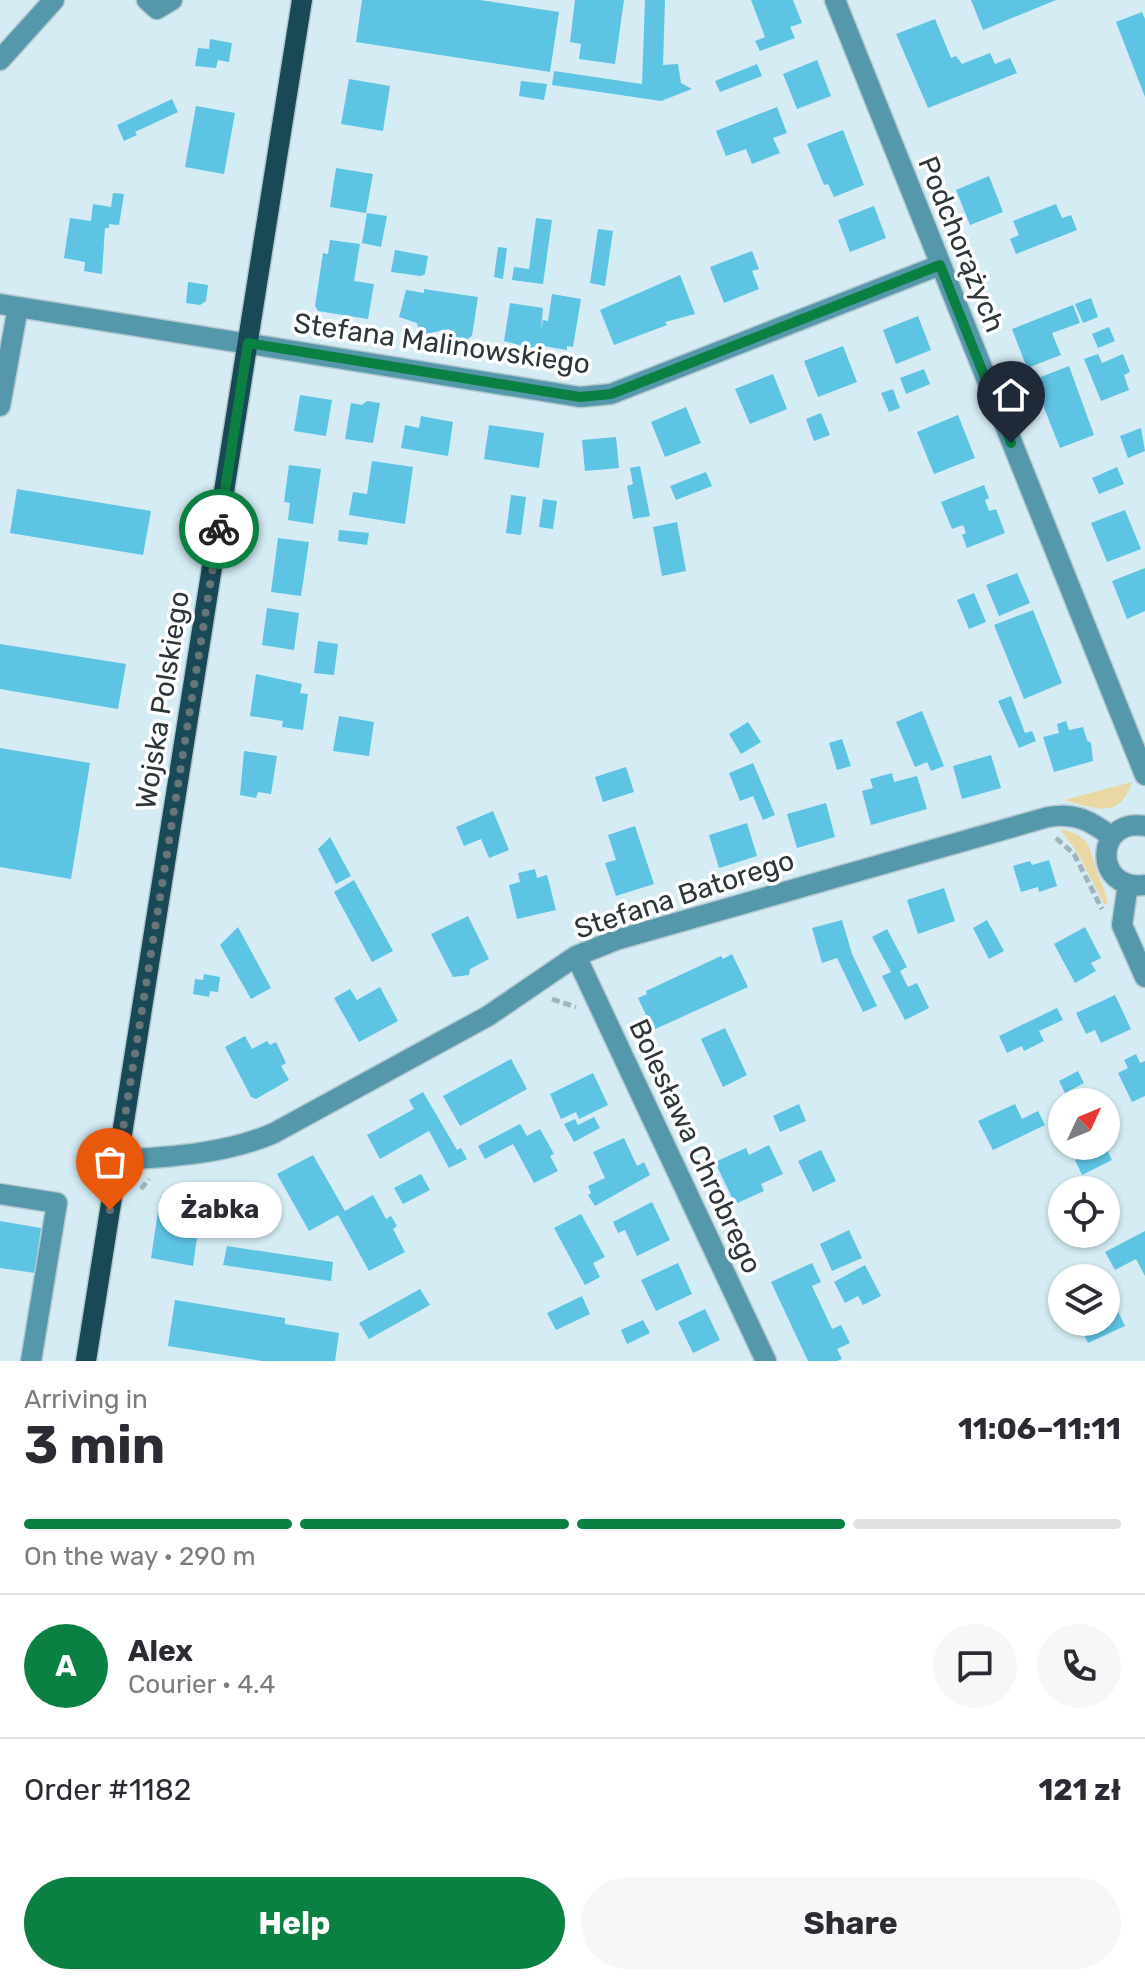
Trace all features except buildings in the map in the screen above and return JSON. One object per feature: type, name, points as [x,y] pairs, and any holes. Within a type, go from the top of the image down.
[{"type":"main road","name":"Wojska Polskiego","points":[[86,1361],[302,0]]},
{"type":"street","points":[[0,60],[54,0]]},
{"type":"street","points":[[147,0],[157,9],[172,0]]},
{"type":"street","name":"Podchorążych","points":[[835,0],[1145,775]]},
{"type":"street","name":"Stefana Malinowskiego","points":[[9,305],[580,397],[611,394],[940,265]]},
{"type":"street","points":[[0,406],[9,305]]},
{"type":"street","name":"Stefana Batorego","points":[[117,1160],[172,1157],[253,1142],[488,1016],[576,956],[704,913],[1048,817],[1075,815],[1112,837]]},
{"type":"street","points":[[1145,826],[1123,827],[1112,837],[1106,851],[1106,861],[1116,878],[1136,884],[1121,915],[1124,935],[1145,977]]},
{"type":"street","name":"Bolesława Chrobrego","points":[[576,956],[766,1361]]},
{"type":"street","points":[[0,1194],[57,1203],[31,1361]]},
{"type":"path","points":[[1044,834],[1060,840],[1074,854],[1102,910],[1121,915]]},
{"type":"path","points":[[541,1000],[560,1000],[576,1007],[596,997]]},
{"type":"path","points":[[141,1189],[149,1179],[158,1177]]},
{"type":"shaded area","points":[[1132,782],[1127,794],[1113,807],[1096,808],[1064,800]]},
{"type":"shaded area","points":[[1060,829],[1086,841],[1108,905],[1104,904],[1077,852]]},
{"type":"way so far","points":[[110,1210],[219,529]]},
{"type":"place","name":"Żabka","points":[[110,1210]]},
{"type":"route","points":[[219,529],[248,343],[580,397],[611,394],[940,265],[1011,443]]}]
